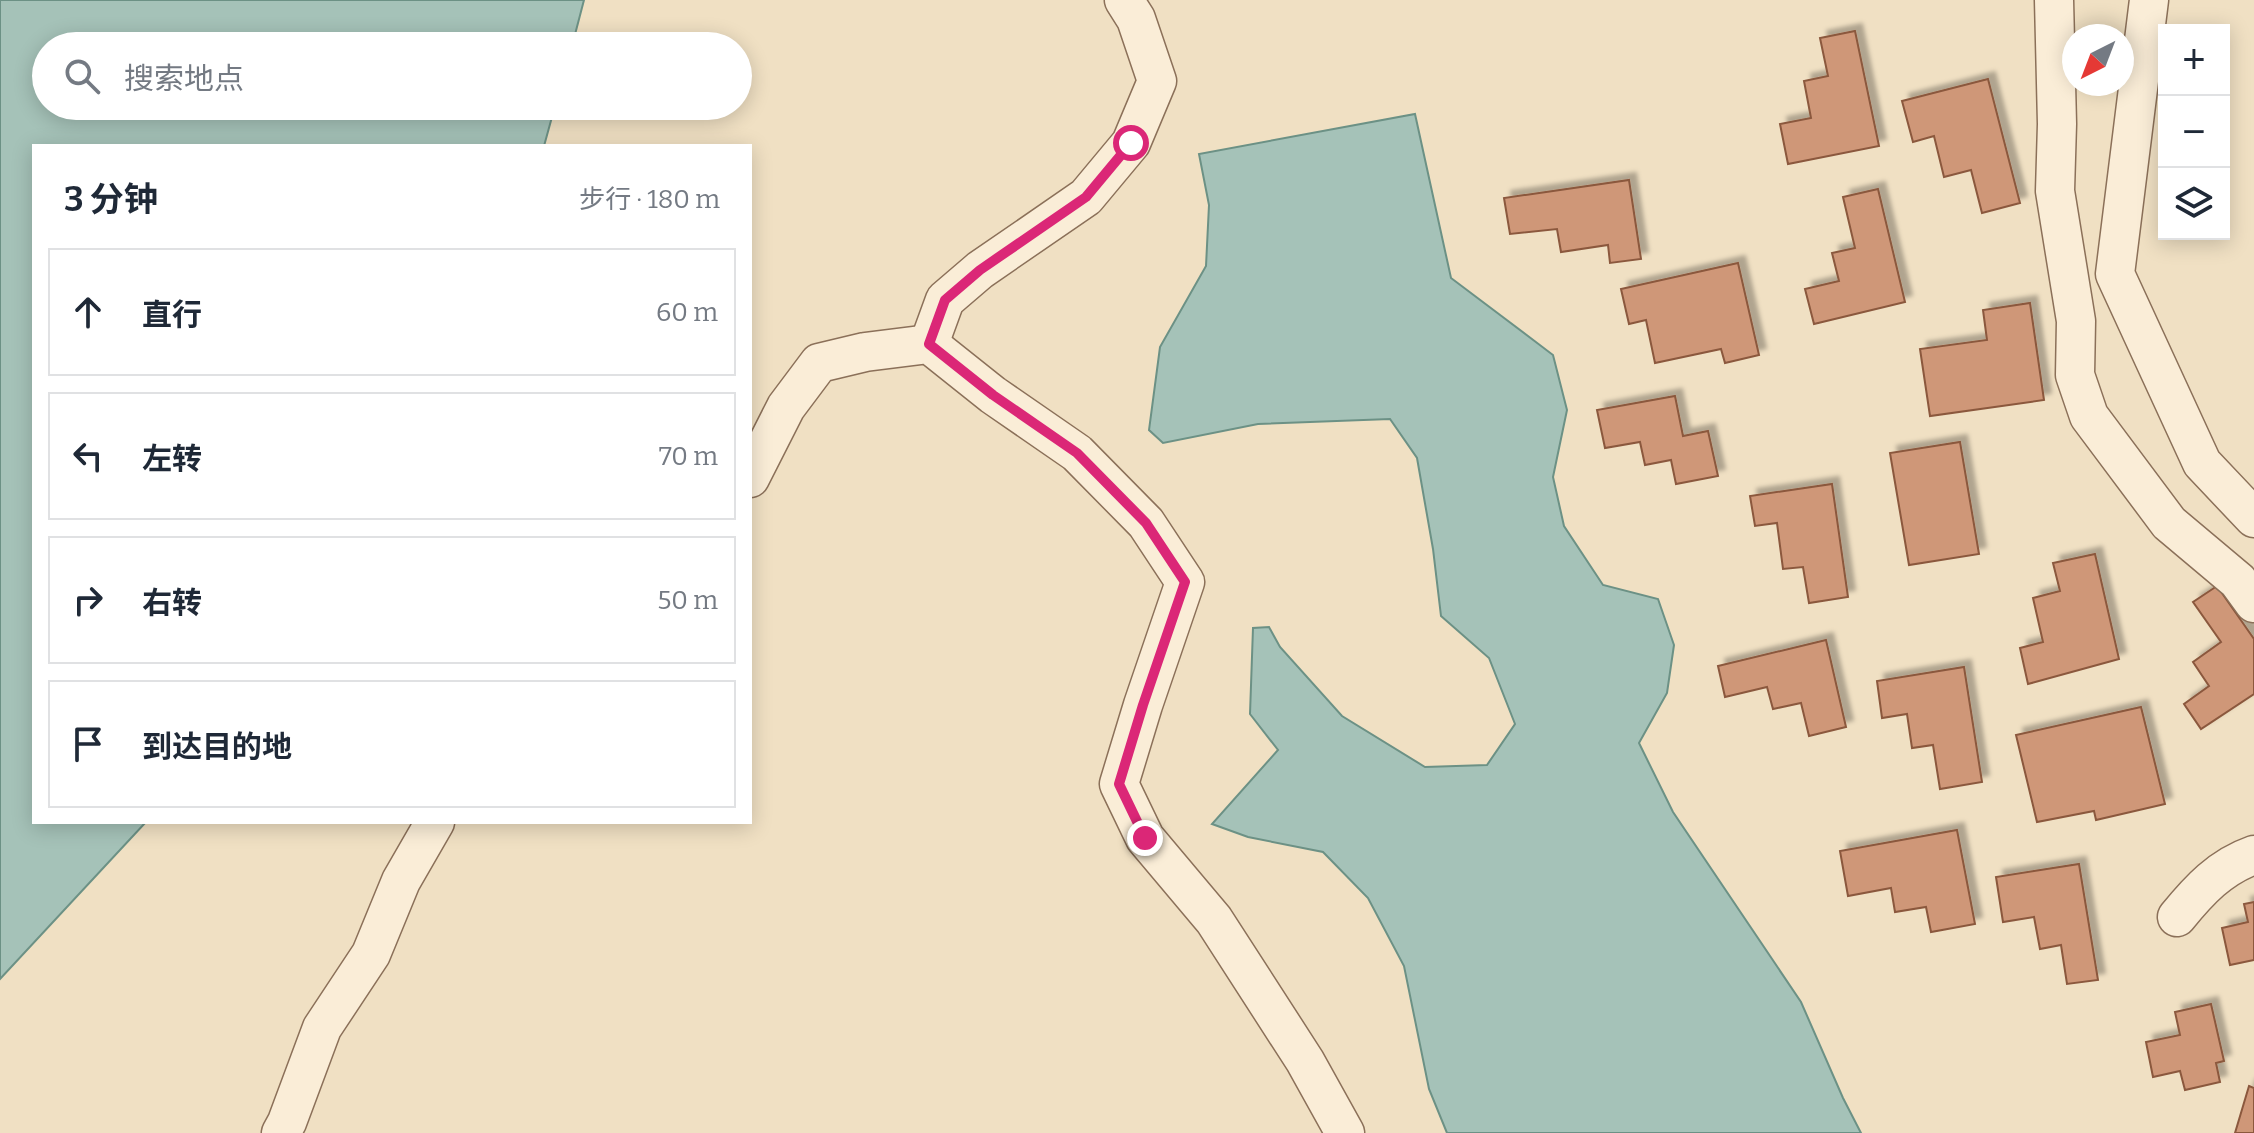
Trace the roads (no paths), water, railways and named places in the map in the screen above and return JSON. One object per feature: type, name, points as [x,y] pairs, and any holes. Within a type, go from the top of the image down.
[{"type":"street","points":[[929,344],[945,300],[980,270],[1086,197],[1131,143],[1157,81],[1136,19],[1124,0]]},
{"type":"street","points":[[2054,0],[2055,191],[2076,321],[2075,375],[2089,416],[2169,523],[2238,581],[2254,603]]},
{"type":"street","points":[[2149,0],[2115,274],[2202,463],[2254,518]]},
{"type":"street","points":[[752,474],[786,407],[819,363],[865,352],[929,344],[993,395],[1077,453],[1146,523],[1185,582],[1119,784],[1145,838],[1214,920],[1305,1061],[1345,1133]]},
{"type":"street","points":[[281,1133],[322,1028],[371,954],[401,881],[434,824]]},
{"type":"street","points":[[2177,917],[2204,885],[2239,860],[2254,855]]},
{"type":"water","points":[[0,0],[584,0],[576,32],[32,32],[32,120],[551,120],[545,144],[32,144],[32,824],[144,824],[0,979]]},
{"type":"water","points":[[1415,114],[1451,278],[1553,355],[1567,410],[1553,477],[1564,526],[1603,585],[1658,599],[1674,645],[1667,693],[1639,743],[1673,812],[1801,1002],[1861,1133],[1447,1133],[1429,1089],[1404,966],[1368,898],[1323,852],[1248,837],[1212,824],[1278,750],[1250,714],[1253,628],[1269,627],[1280,647],[1342,716],[1425,767],[1487,765],[1515,724],[1489,658],[1441,616],[1417,458],[1390,419],[1258,424],[1163,443],[1149,430],[1160,347],[1206,266],[1209,205],[1199,154]]}]
